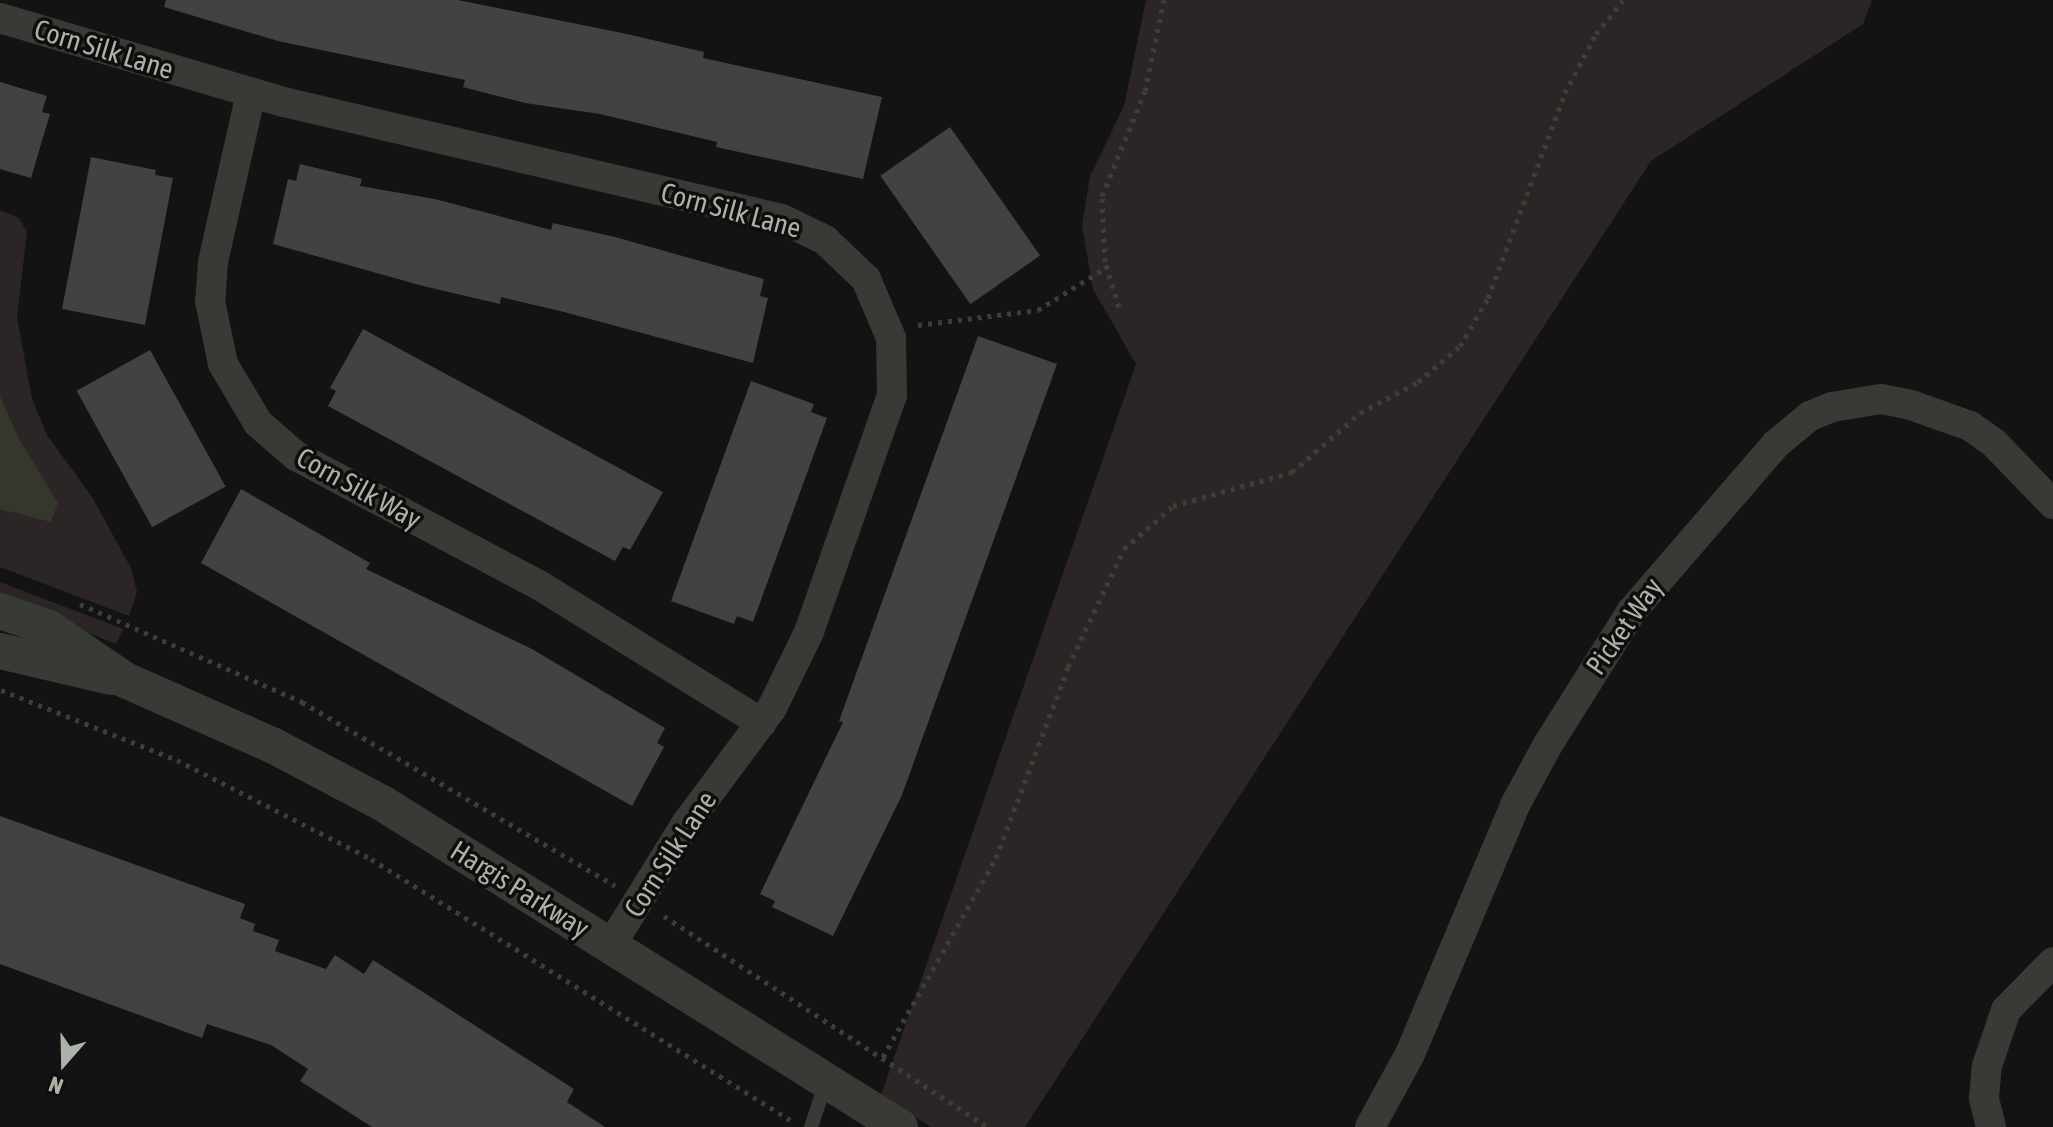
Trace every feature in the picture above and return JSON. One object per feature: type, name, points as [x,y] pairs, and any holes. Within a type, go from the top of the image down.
[{"type":"street","name":"Corn Silk Lane","points":[[0,18],[251,93],[803,227],[857,268],[873,290],[890,333],[894,372],[884,422],[809,632],[762,723],[686,824],[611,945]]},
{"type":"street","name":"Corn Silk Way","points":[[251,93],[213,262],[210,301],[223,364],[258,423],[296,456],[539,585],[762,723]]},
{"type":"street","name":"Picket Way","points":[[1370,1127],[1410,1054],[1515,805],[1554,733],[1631,612],[1776,444],[1810,416],[1832,407],[1881,399],[1911,405],[1970,426],[1994,443],[2053,504]]},
{"type":"street","name":"Hargis Parkway","points":[[0,611],[49,628],[125,680],[272,745],[382,803],[827,1078],[900,1127]]},
{"type":"street","name":"Hargis Parkway","points":[[0,651],[37,664],[125,680]]},
{"type":"street","points":[[1991,1127],[1984,1098],[1987,1066],[2006,1010],[2053,962]]},
{"type":"lane","points":[[811,1127],[827,1078]]},
{"type":"path","points":[[1119,307],[1107,267],[1102,196],[1145,91],[1164,0]]},
{"type":"path","points":[[883,1057],[996,858],[1068,667],[1124,549],[1173,506],[1292,472],[1360,413],[1418,382],[1460,346],[1488,298],[1565,93],[1589,45],[1623,0]]},
{"type":"path","points":[[890,333],[930,322],[1038,310],[1107,267]]},
{"type":"path","points":[[77,603],[302,702],[617,887]]},
{"type":"path","points":[[0,690],[177,760],[371,859],[803,1127]]},
{"type":"path","points":[[657,912],[988,1127]]},
{"type":"shaded area","points":[[1146,0],[1872,0],[1863,24],[1651,161],[1025,1127],[931,1127],[881,1095],[1136,364],[1093,289],[1082,226],[1090,176],[1124,106]]},
{"type":"shaded area","points":[[0,210],[19,218],[27,232],[17,317],[32,399],[47,435],[92,497],[131,568],[137,592],[129,616],[0,567]]},
{"type":"shaded area","points":[[0,396],[19,439],[58,503],[51,522],[0,509]]},
{"type":"shaded area","points":[[0,582],[123,629],[116,644],[0,597]]},
{"type":"building","points":[[166,0],[458,0],[627,34],[704,52],[703,58],[882,97],[863,179],[716,147],[717,142],[600,114],[525,103],[463,87],[465,80],[278,41],[164,7]]},
{"type":"building","points":[[0,82],[47,96],[42,112],[50,114],[31,178],[0,169]]},
{"type":"building","points":[[950,127],[1040,256],[970,304],[880,176]]},
{"type":"building","points":[[91,157],[156,170],[155,175],[173,178],[145,325],[62,309]]},
{"type":"building","points":[[300,164],[362,179],[360,186],[435,199],[551,230],[553,223],[615,237],[764,279],[760,296],[768,298],[753,363],[501,297],[500,304],[423,286],[273,244],[288,179],[296,181]]},
{"type":"building","points":[[363,329],[663,492],[630,550],[623,547],[615,561],[328,406],[336,391],[330,388]]},
{"type":"building","points":[[978,336],[1057,364],[902,795],[833,936],[772,907],[775,901],[760,894],[843,722],[839,721]]},
{"type":"building","points":[[150,350],[226,486],[152,527],[77,391]]},
{"type":"building","points":[[751,381],[814,404],[811,412],[827,418],[753,622],[737,616],[734,624],[671,601]]},
{"type":"building","points":[[241,489],[370,563],[366,569],[532,649],[665,728],[657,743],[664,747],[632,806],[201,563]]},
{"type":"building","points":[[0,816],[245,904],[240,918],[255,924],[253,931],[279,940],[275,951],[326,969],[335,955],[364,974],[373,960],[574,1089],[567,1102],[605,1127],[372,1127],[300,1081],[308,1069],[271,1045],[207,1024],[202,1038],[0,964]]}]
